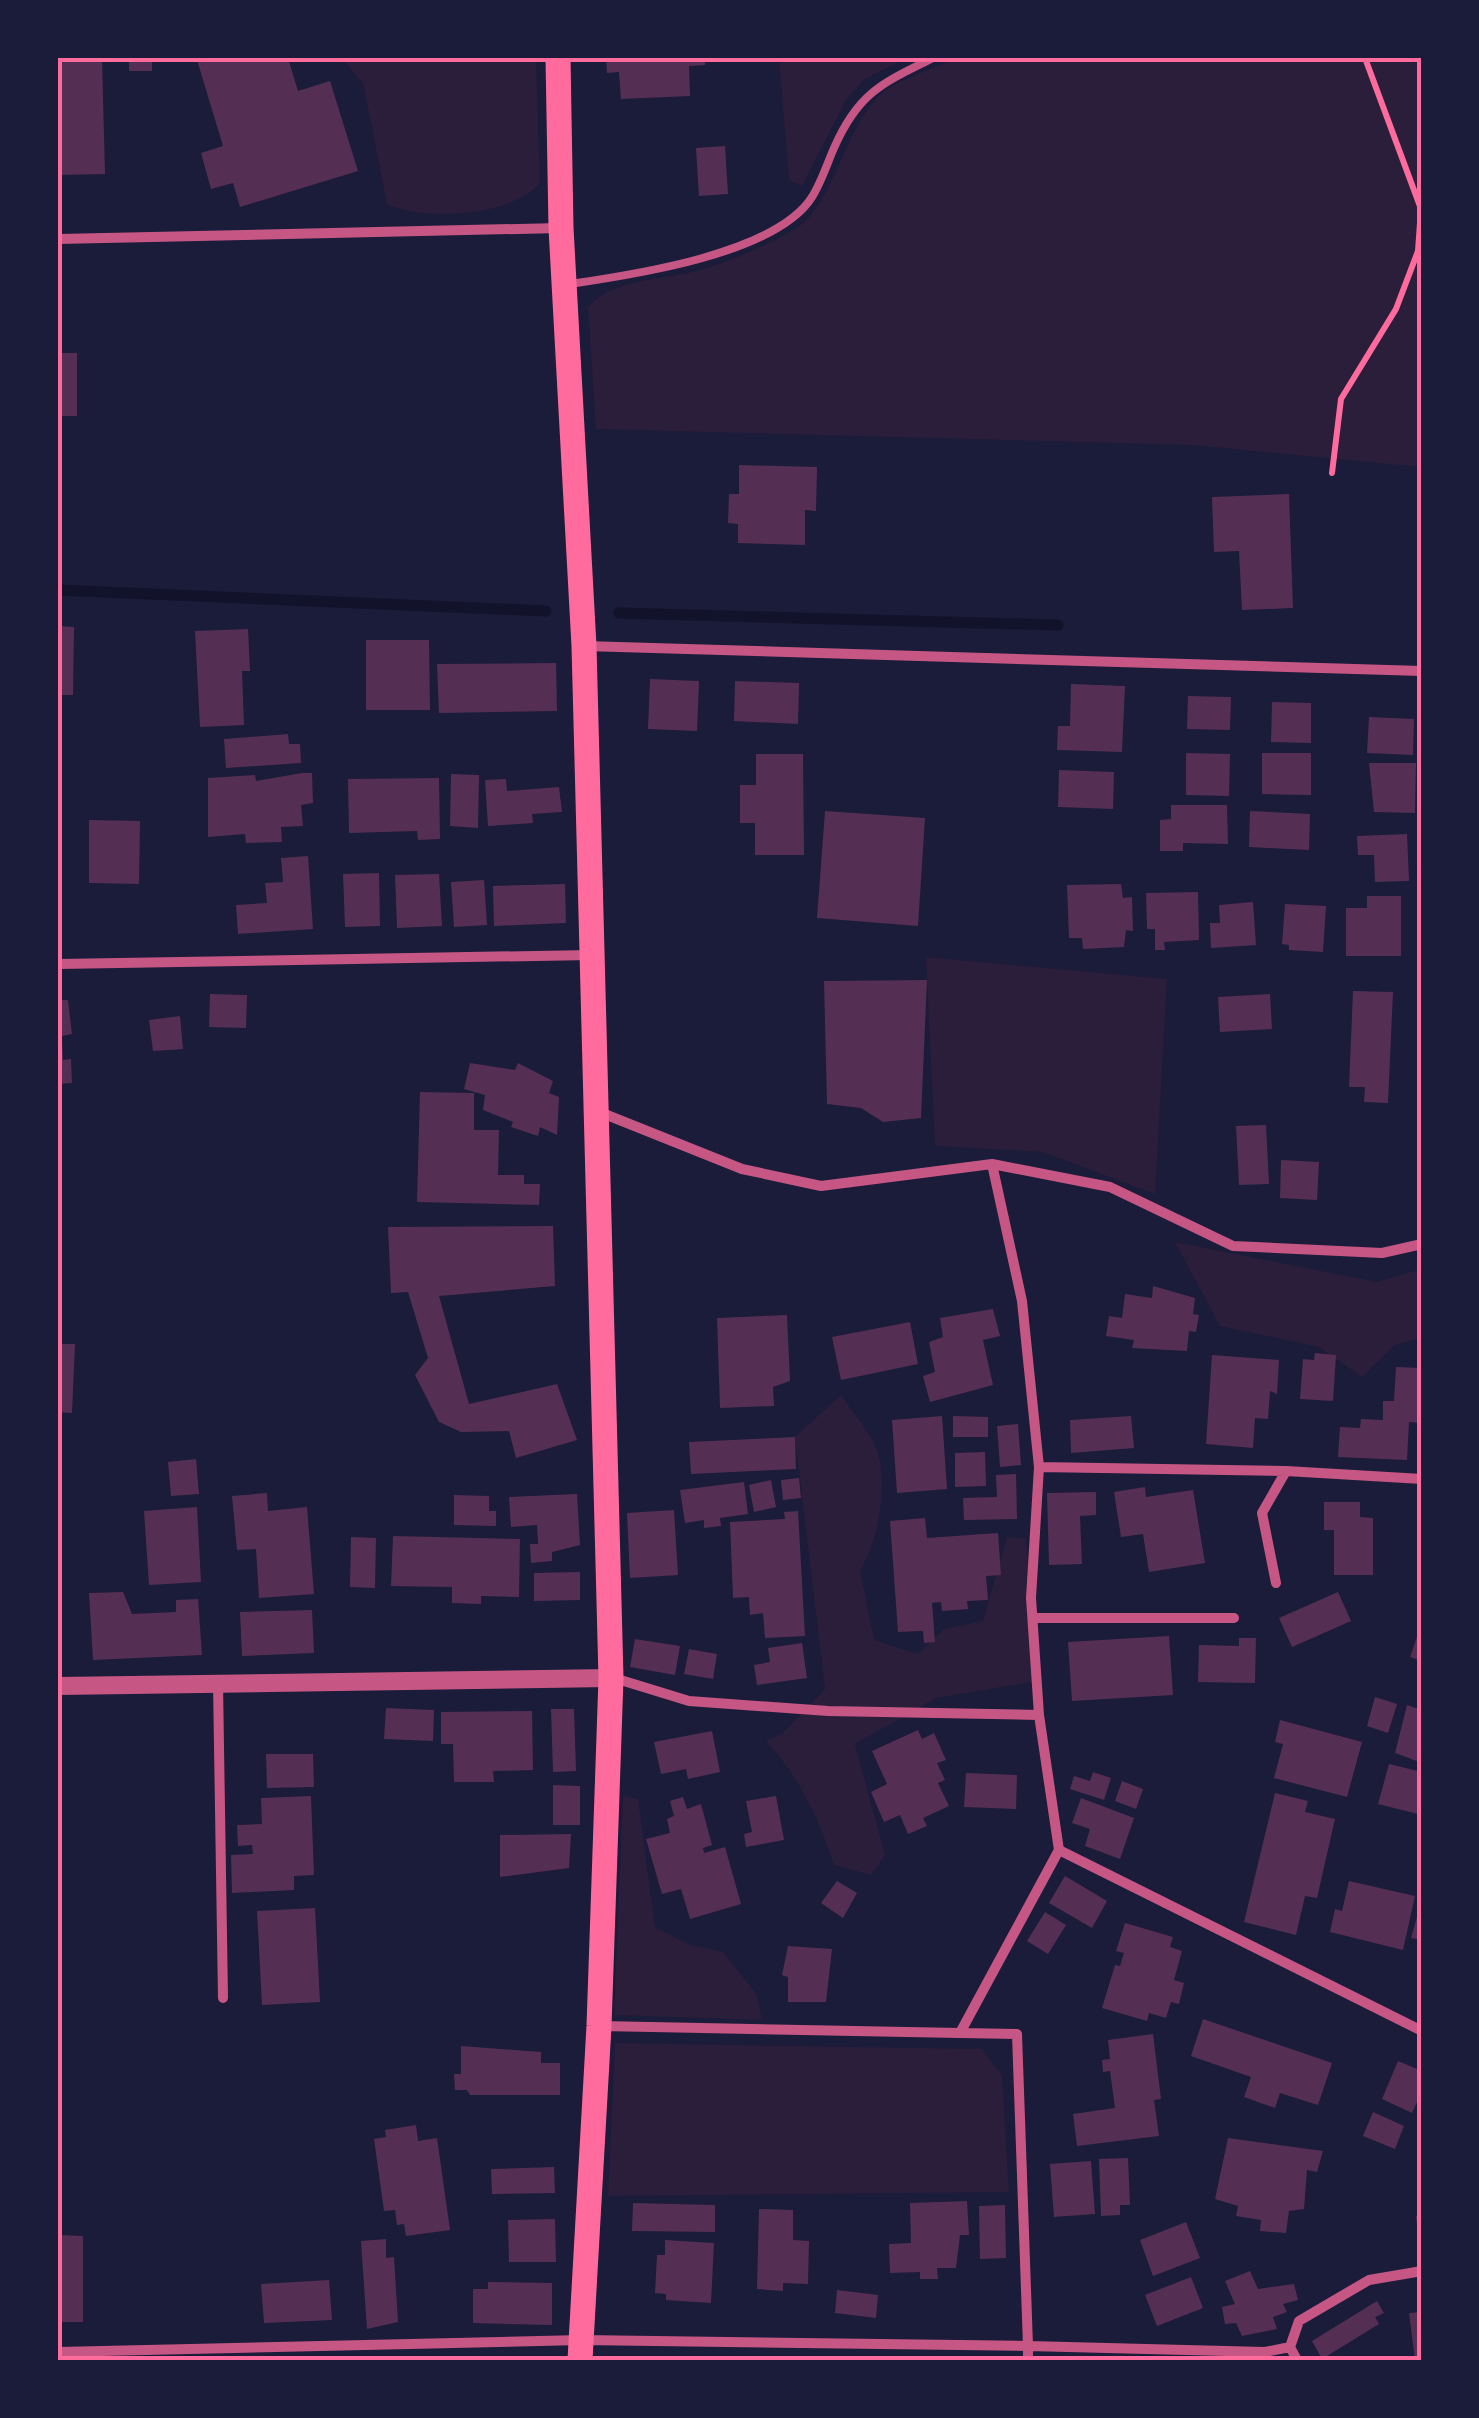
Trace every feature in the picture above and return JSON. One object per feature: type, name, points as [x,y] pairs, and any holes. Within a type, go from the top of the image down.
[{"type":"main road","points":[[558,58],[561,228],[584,646],[611,1678],[598,2026],[580,2350]]},
{"type":"street","points":[[58,239],[561,228]]},
{"type":"street","points":[[584,646],[1422,671]]},
{"type":"street","points":[[58,964],[592,955]]},
{"type":"street","points":[[596,1111],[742,1169],[821,1186],[992,1164],[1110,1187],[1233,1246],[1382,1253],[1422,1244]]},
{"type":"street","points":[[960,2033],[1059,1850],[1039,1716],[1033,1618],[1039,1467],[1022,1301],[992,1164]]},
{"type":"street","points":[[1039,1467],[1286,1470],[1422,1479]]},
{"type":"street","points":[[1276,1582],[1262,1514],[1286,1470]]},
{"type":"street","points":[[1033,1618],[1234,1618]]},
{"type":"street","points":[[58,1686],[611,1678],[690,1701],[828,1711],[1039,1716]]},
{"type":"street","points":[[218,1684],[223,1998]]},
{"type":"street","points":[[1059,1850],[1422,2030]]},
{"type":"street","points":[[598,2026],[1017,2034],[1028,2360]]},
{"type":"street","points":[[1297,2360],[1290,2346],[1299,2322],[1369,2280],[1422,2271]]},
{"type":"street","points":[[58,2352],[1028,2346],[1265,2352],[1290,2346]]},
{"type":"lane","points":[[565,285],[668,269],[792,220],[812,197],[856,105],[876,86],[933,58]]},
{"type":"path","points":[[1332,473],[1341,399],[1396,309],[1418,250],[1420,209],[1365,58]]},
{"type":"shaded area","points":[[341,58],[536,58],[540,183],[510,203],[467,213],[423,213],[387,204],[363,83]]},
{"type":"shaded area","points":[[779,58],[906,58],[863,80],[846,100],[802,186],[789,180]]},
{"type":"shaded area","points":[[958,58],[1421,58],[1421,467],[1192,445],[596,429],[588,308],[597,298],[624,286],[712,266],[792,231],[818,206],[855,131],[877,98],[904,80]]},
{"type":"shaded area","points":[[926,957],[1167,979],[1155,1194],[1043,1152],[935,1146]]},
{"type":"shaded area","points":[[1175,1242],[1377,1282],[1421,1269],[1421,1338],[1395,1345],[1362,1377],[1319,1347],[1220,1326]]},
{"type":"shaded area","points":[[841,1395],[869,1435],[880,1462],[880,1510],[860,1570],[874,1640],[918,1654],[944,1629],[983,1621],[1007,1537],[1026,1538],[1037,1681],[936,1698],[855,1744],[885,1855],[871,1875],[834,1865],[807,1799],[766,1741],[783,1733],[825,1689],[795,1437]]},
{"type":"shaded area","points":[[623,1796],[638,1799],[655,1927],[688,1944],[723,1952],[757,1995],[762,2020],[614,2015]]},
{"type":"shaded area","points":[[615,2043],[982,2049],[1002,2076],[1009,2192],[608,2196]]},
{"type":"building","points":[[58,58],[102,58],[105,174],[58,175]]},
{"type":"building","points":[[129,58],[152,58],[152,71],[129,71]]},
{"type":"building","points":[[288,58],[298,91],[330,81],[358,171],[240,207],[233,183],[211,189],[201,153],[223,146],[197,60]]},
{"type":"building","points":[[606,58],[705,58],[705,65],[689,66],[690,96],[621,99],[619,72],[607,73]]},
{"type":"building","points":[[725,146],[728,194],[699,196],[696,148]]},
{"type":"building","points":[[58,353],[77,353],[77,416],[58,416]]},
{"type":"building","points":[[739,465],[817,467],[816,511],[805,510],[805,545],[738,543],[738,524],[728,523],[729,494],[739,494]]},
{"type":"building","points":[[1289,494],[1293,608],[1242,610],[1239,551],[1214,552],[1212,497]]},
{"type":"building","points":[[58,626],[74,627],[73,695],[58,695]]},
{"type":"building","points":[[248,629],[250,671],[242,671],[244,725],[200,727],[195,631]]},
{"type":"building","points":[[366,640],[429,640],[430,710],[366,710]]},
{"type":"building","points":[[556,663],[557,711],[439,713],[437,664]]},
{"type":"building","points":[[650,679],[699,681],[697,731],[648,729]]},
{"type":"building","points":[[735,681],[799,683],[798,724],[734,721]]},
{"type":"building","points":[[1071,684],[1125,686],[1122,752],[1057,750],[1058,726],[1070,726]]},
{"type":"building","points":[[1188,696],[1231,697],[1230,730],[1187,729]]},
{"type":"building","points":[[1272,702],[1311,703],[1311,743],[1271,742]]},
{"type":"building","points":[[1369,717],[1414,719],[1413,755],[1367,753]]},
{"type":"building","points":[[288,734],[289,744],[300,744],[301,763],[226,768],[224,739]]},
{"type":"building","points":[[1186,753],[1230,754],[1229,796],[1186,795]]},
{"type":"building","points":[[1262,753],[1311,753],[1311,795],[1262,794]]},
{"type":"building","points":[[756,754],[803,754],[804,855],[755,855],[755,823],[740,823],[740,785],[756,785]]},
{"type":"building","points":[[1369,763],[1416,763],[1415,813],[1374,812]]},
{"type":"building","points":[[1059,770],[1114,772],[1113,809],[1058,807]]},
{"type":"building","points":[[312,773],[313,803],[301,805],[303,826],[281,827],[282,842],[246,843],[245,834],[208,837],[208,778],[255,775],[256,781]]},
{"type":"building","points":[[451,774],[479,775],[478,828],[450,826]]},
{"type":"building","points":[[439,778],[440,839],[418,840],[417,831],[349,833],[348,779]]},
{"type":"building","points":[[506,779],[507,791],[559,787],[562,812],[532,814],[533,823],[488,826],[485,780]]},
{"type":"building","points":[[1171,805],[1227,805],[1228,844],[1183,843],[1183,851],[1160,851],[1160,820],[1171,819]]},
{"type":"building","points":[[825,811],[925,818],[918,926],[817,918]]},
{"type":"building","points":[[1250,811],[1310,814],[1309,850],[1249,847]]},
{"type":"building","points":[[89,820],[140,821],[139,884],[89,883]]},
{"type":"building","points":[[1407,834],[1409,881],[1375,882],[1374,855],[1358,855],[1357,836]]},
{"type":"building","points":[[308,856],[313,929],[238,934],[236,905],[267,903],[265,883],[283,882],[281,858]]},
{"type":"building","points":[[379,873],[380,926],[345,927],[343,874]]},
{"type":"building","points":[[439,874],[442,926],[397,928],[395,875]]},
{"type":"building","points":[[484,880],[487,925],[454,927],[451,882]]},
{"type":"building","points":[[565,884],[566,923],[494,926],[493,886]]},
{"type":"building","points":[[1121,884],[1123,898],[1132,897],[1133,931],[1126,930],[1124,947],[1083,949],[1082,938],[1069,938],[1067,885]]},
{"type":"building","points":[[1198,892],[1199,940],[1164,942],[1165,950],[1155,950],[1155,929],[1147,929],[1146,893]]},
{"type":"building","points":[[1367,896],[1401,896],[1401,956],[1346,956],[1346,908],[1367,908]]},
{"type":"building","points":[[1253,902],[1256,945],[1211,948],[1210,923],[1220,923],[1219,905]]},
{"type":"building","points":[[1285,904],[1326,906],[1323,952],[1289,950],[1289,945],[1282,944]]},
{"type":"building","points":[[927,980],[921,1118],[883,1122],[861,1108],[827,1104],[824,981]]},
{"type":"building","points":[[1353,991],[1393,992],[1388,1103],[1364,1102],[1365,1087],[1349,1087]]},
{"type":"building","points":[[210,994],[247,995],[246,1028],[209,1027]]},
{"type":"building","points":[[1270,994],[1272,1029],[1220,1032],[1218,997]]},
{"type":"building","points":[[58,1000],[68,1000],[72,1034],[62,1036],[63,1060],[71,1059],[72,1083],[58,1084]]},
{"type":"building","points":[[180,1016],[183,1049],[153,1051],[149,1020]]},
{"type":"building","points":[[470,1063],[515,1070],[518,1063],[553,1081],[549,1093],[559,1097],[557,1135],[540,1127],[538,1136],[511,1127],[513,1122],[483,1110],[485,1095],[464,1089]]},
{"type":"building","points":[[420,1092],[474,1093],[474,1130],[499,1130],[498,1175],[524,1175],[524,1184],[540,1184],[539,1205],[417,1202]]},
{"type":"building","points":[[1266,1125],[1269,1184],[1239,1185],[1236,1126]]},
{"type":"building","points":[[1281,1160],[1319,1162],[1317,1200],[1280,1198]]},
{"type":"building","points":[[553,1226],[555,1286],[439,1296],[469,1404],[557,1384],[577,1440],[516,1458],[509,1431],[461,1432],[439,1422],[415,1375],[428,1358],[408,1292],[391,1293],[388,1227]]},
{"type":"building","points":[[1153,1286],[1195,1298],[1193,1314],[1199,1315],[1196,1332],[1189,1331],[1187,1351],[1132,1348],[1134,1340],[1106,1336],[1109,1316],[1122,1318],[1125,1294],[1152,1298]]},
{"type":"building","points":[[993,1309],[1000,1336],[983,1340],[993,1385],[930,1402],[923,1376],[935,1372],[929,1342],[943,1337],[940,1318]]},
{"type":"building","points":[[787,1315],[790,1381],[773,1387],[774,1406],[720,1408],[717,1318]]},
{"type":"building","points":[[910,1322],[918,1364],[841,1380],[832,1337]]},
{"type":"building","points":[[58,1344],[75,1344],[72,1413],[58,1412]]},
{"type":"building","points":[[1315,1353],[1336,1355],[1333,1401],[1300,1399],[1303,1359],[1314,1360]]},
{"type":"building","points":[[1212,1355],[1279,1360],[1277,1394],[1270,1391],[1268,1419],[1255,1418],[1253,1448],[1206,1444]]},
{"type":"building","points":[[1396,1367],[1422,1368],[1421,1423],[1409,1422],[1407,1460],[1338,1457],[1340,1427],[1360,1428],[1361,1419],[1383,1420],[1383,1401],[1394,1401]]},
{"type":"building","points":[[942,1416],[947,1489],[897,1493],[892,1420]]},
{"type":"building","points":[[953,1416],[988,1417],[988,1437],[953,1437]]},
{"type":"building","points":[[1131,1416],[1134,1448],[1071,1453],[1070,1420]]},
{"type":"building","points":[[1018,1424],[1021,1465],[1000,1467],[997,1426]]},
{"type":"building","points":[[795,1437],[796,1469],[691,1474],[689,1442]]},
{"type":"building","points":[[985,1452],[986,1486],[955,1487],[955,1453]]},
{"type":"building","points":[[196,1459],[199,1494],[171,1496],[168,1462]]},
{"type":"building","points":[[1016,1474],[1017,1519],[964,1520],[963,1498],[997,1497],[996,1475]]},
{"type":"building","points":[[799,1478],[801,1498],[783,1500],[781,1480]]},
{"type":"building","points":[[771,1480],[776,1507],[754,1512],[749,1485]]},
{"type":"building","points":[[744,1482],[748,1514],[720,1518],[721,1526],[704,1528],[704,1520],[685,1523],[680,1490]]},
{"type":"building","points":[[1145,1487],[1146,1497],[1193,1490],[1205,1563],[1149,1572],[1143,1534],[1121,1537],[1114,1492]]},
{"type":"building","points":[[1096,1492],[1096,1515],[1080,1516],[1082,1564],[1049,1565],[1047,1493]]},
{"type":"building","points":[[267,1493],[268,1511],[307,1507],[314,1594],[259,1598],[256,1549],[237,1550],[232,1496]]},
{"type":"building","points":[[577,1494],[580,1545],[552,1552],[552,1561],[531,1563],[530,1544],[538,1544],[537,1525],[511,1527],[509,1497]]},
{"type":"building","points":[[454,1495],[489,1496],[489,1511],[496,1511],[496,1526],[454,1525]]},
{"type":"building","points":[[1324,1502],[1360,1502],[1360,1517],[1373,1518],[1373,1575],[1334,1575],[1334,1530],[1324,1530]]},
{"type":"building","points":[[197,1507],[201,1582],[149,1585],[144,1511]]},
{"type":"building","points":[[674,1510],[678,1575],[630,1578],[627,1513]]},
{"type":"building","points":[[798,1511],[805,1636],[765,1638],[763,1613],[750,1615],[749,1597],[733,1598],[730,1522],[785,1519],[784,1512]]},
{"type":"building","points":[[925,1518],[927,1538],[998,1533],[1001,1575],[986,1576],[988,1600],[967,1601],[968,1609],[942,1611],[941,1602],[932,1603],[935,1642],[924,1643],[923,1631],[898,1632],[890,1521]]},
{"type":"building","points":[[393,1536],[520,1539],[519,1597],[481,1596],[481,1604],[452,1603],[452,1587],[391,1586]]},
{"type":"building","points":[[351,1537],[376,1538],[375,1588],[350,1587]]},
{"type":"building","points":[[580,1572],[580,1600],[534,1601],[534,1573]]},
{"type":"building","points":[[123,1592],[132,1614],[176,1612],[176,1600],[198,1599],[202,1655],[93,1660],[89,1593]]},
{"type":"building","points":[[1338,1592],[1351,1621],[1292,1647],[1279,1618]]},
{"type":"building","points":[[312,1610],[314,1653],[242,1656],[240,1612]]},
{"type":"building","points":[[1422,1626],[1422,1661],[1410,1657]]},
{"type":"building","points":[[1169,1636],[1173,1695],[1072,1701],[1068,1642]]},
{"type":"building","points":[[1239,1638],[1256,1638],[1255,1683],[1198,1682],[1199,1645],[1239,1646]]},
{"type":"building","points":[[635,1639],[680,1646],[675,1675],[630,1667]]},
{"type":"building","points":[[802,1643],[807,1678],[757,1685],[754,1665],[770,1662],[768,1648]]},
{"type":"building","points":[[689,1649],[717,1654],[713,1679],[684,1674]]},
{"type":"building","points":[[1375,1697],[1397,1704],[1388,1733],[1367,1726]]},
{"type":"building","points":[[1407,1705],[1422,1710],[1422,1763],[1395,1753]]},
{"type":"building","points":[[386,1708],[434,1710],[433,1741],[384,1739]]},
{"type":"building","points":[[551,1709],[574,1709],[576,1771],[553,1772]]},
{"type":"building","points":[[532,1711],[533,1770],[493,1771],[494,1782],[454,1782],[453,1744],[441,1744],[441,1712]]},
{"type":"building","points":[[1280,1720],[1362,1742],[1347,1797],[1274,1778],[1283,1744],[1275,1742]]},
{"type":"building","points":[[918,1730],[922,1739],[934,1733],[946,1760],[937,1763],[945,1780],[938,1783],[949,1806],[923,1818],[927,1826],[908,1834],[900,1815],[884,1822],[871,1792],[887,1784],[872,1751]]},
{"type":"building","points":[[712,1731],[720,1772],[688,1779],[686,1769],[661,1774],[654,1742]]},
{"type":"building","points":[[266,1754],[313,1754],[314,1787],[267,1788]]},
{"type":"building","points":[[1389,1764],[1422,1772],[1422,1815],[1378,1804]]},
{"type":"building","points":[[1093,1772],[1111,1778],[1104,1800],[1070,1789],[1074,1776],[1090,1781]]},
{"type":"building","points":[[966,1773],[1017,1775],[1016,1809],[964,1807]]},
{"type":"building","points":[[1122,1781],[1143,1789],[1136,1809],[1115,1801]]},
{"type":"building","points":[[553,1785],[580,1786],[580,1825],[553,1825]]},
{"type":"building","points":[[1275,1793],[1308,1801],[1305,1812],[1335,1819],[1317,1898],[1305,1896],[1296,1935],[1244,1922]]},
{"type":"building","points":[[311,1796],[314,1875],[294,1876],[294,1890],[232,1893],[231,1855],[253,1854],[252,1845],[238,1846],[237,1825],[262,1824],[261,1798]]},
{"type":"building","points":[[776,1796],[784,1840],[746,1847],[744,1834],[752,1832],[746,1801]]},
{"type":"building","points":[[683,1797],[687,1809],[701,1804],[712,1845],[703,1848],[704,1853],[725,1847],[741,1904],[690,1919],[681,1889],[662,1894],[646,1839],[670,1833],[667,1819],[674,1816],[670,1801]]},
{"type":"building","points":[[1081,1798],[1134,1818],[1120,1859],[1085,1846],[1090,1829],[1072,1823]]},
{"type":"building","points":[[571,1834],[569,1868],[500,1877],[500,1835]]},
{"type":"building","points":[[1065,1876],[1107,1901],[1092,1928],[1049,1903]]},
{"type":"building","points":[[837,1881],[857,1893],[843,1918],[821,1903]]},
{"type":"building","points":[[1349,1881],[1415,1896],[1403,1950],[1330,1932],[1335,1909],[1342,1911]]},
{"type":"building","points":[[1422,1899],[1422,1940],[1411,1938]]},
{"type":"building","points":[[315,1908],[320,2002],[262,2005],[257,1911]]},
{"type":"building","points":[[1045,1912],[1066,1925],[1048,1954],[1027,1941]]},
{"type":"building","points":[[1125,1923],[1173,1937],[1170,1947],[1182,1951],[1174,1980],[1184,1983],[1179,2004],[1171,2002],[1166,2018],[1149,2013],[1147,2021],[1102,2008],[1115,1965],[1120,1966],[1124,1953],[1116,1951]]},
{"type":"building","points":[[788,1946],[832,1949],[826,2002],[788,2002],[788,1977],[782,1975]]},
{"type":"building","points":[[1203,2019],[1332,2063],[1318,2105],[1280,2093],[1275,2108],[1244,2097],[1251,2077],[1191,2056]]},
{"type":"building","points":[[1153,2034],[1161,2099],[1154,2100],[1159,2136],[1077,2146],[1073,2114],[1115,2108],[1110,2071],[1103,2072],[1102,2060],[1110,2059],[1108,2040]]},
{"type":"building","points":[[461,2046],[541,2052],[541,2063],[560,2063],[560,2095],[470,2095],[467,2090],[455,2090],[454,2074],[461,2074]]},
{"type":"building","points":[[1398,2061],[1422,2071],[1422,2091],[1412,2113],[1382,2099]]},
{"type":"building","points":[[1373,2112],[1404,2126],[1395,2149],[1363,2136]]},
{"type":"building","points":[[416,2125],[418,2141],[437,2138],[450,2230],[406,2236],[404,2224],[397,2225],[395,2210],[384,2211],[374,2139],[386,2137],[385,2130]]},
{"type":"building","points":[[1228,2138],[1323,2151],[1317,2172],[1307,2170],[1304,2209],[1289,2211],[1286,2233],[1260,2231],[1261,2220],[1236,2216],[1238,2206],[1215,2199]]},
{"type":"building","points":[[1128,2158],[1130,2205],[1120,2205],[1120,2215],[1101,2216],[1099,2159]]},
{"type":"building","points":[[1091,2161],[1095,2214],[1054,2217],[1050,2164]]},
{"type":"building","points":[[554,2167],[555,2193],[492,2194],[491,2169]]},
{"type":"building","points":[[967,2201],[969,2235],[960,2235],[956,2268],[937,2268],[938,2279],[920,2279],[920,2272],[890,2273],[889,2244],[911,2243],[910,2203]]},
{"type":"building","points":[[633,2203],[715,2205],[715,2232],[632,2231]]},
{"type":"building","points":[[1005,2205],[1006,2258],[980,2259],[979,2206]]},
{"type":"building","points":[[759,2209],[793,2210],[793,2240],[809,2241],[808,2284],[783,2283],[783,2291],[757,2289]]},
{"type":"building","points":[[1422,2215],[1422,2243],[1419,2243],[1416,2216]]},
{"type":"building","points":[[555,2219],[556,2262],[509,2262],[508,2220]]},
{"type":"building","points":[[1186,2222],[1200,2258],[1153,2276],[1140,2240]]},
{"type":"building","points":[[58,2235],[83,2236],[83,2322],[58,2322]]},
{"type":"building","points":[[386,2239],[386,2258],[394,2257],[398,2322],[367,2329],[361,2241]]},
{"type":"building","points":[[665,2240],[714,2243],[711,2303],[666,2300],[666,2294],[655,2293],[657,2255],[665,2255]]},
{"type":"building","points":[[1250,2271],[1258,2289],[1294,2284],[1298,2300],[1283,2304],[1287,2312],[1273,2317],[1277,2329],[1242,2336],[1236,2323],[1225,2324],[1222,2307],[1235,2304],[1225,2281]]},
{"type":"building","points":[[1191,2277],[1203,2308],[1157,2326],[1145,2295]]},
{"type":"building","points":[[329,2280],[332,2320],[264,2323],[261,2284]]},
{"type":"building","points":[[488,2282],[552,2283],[552,2325],[473,2323],[473,2289],[488,2289]]},
{"type":"building","points":[[837,2290],[878,2295],[876,2318],[835,2313]]},
{"type":"building","points":[[1377,2301],[1384,2313],[1375,2317],[1379,2324],[1322,2359],[1312,2341]]},
{"type":"building","points":[[1422,2312],[1422,2360],[1415,2360],[1409,2313]]},
{"type":"waterway","points":[[58,590],[546,611]]},
{"type":"waterway","points":[[619,613],[1058,625]]}]
